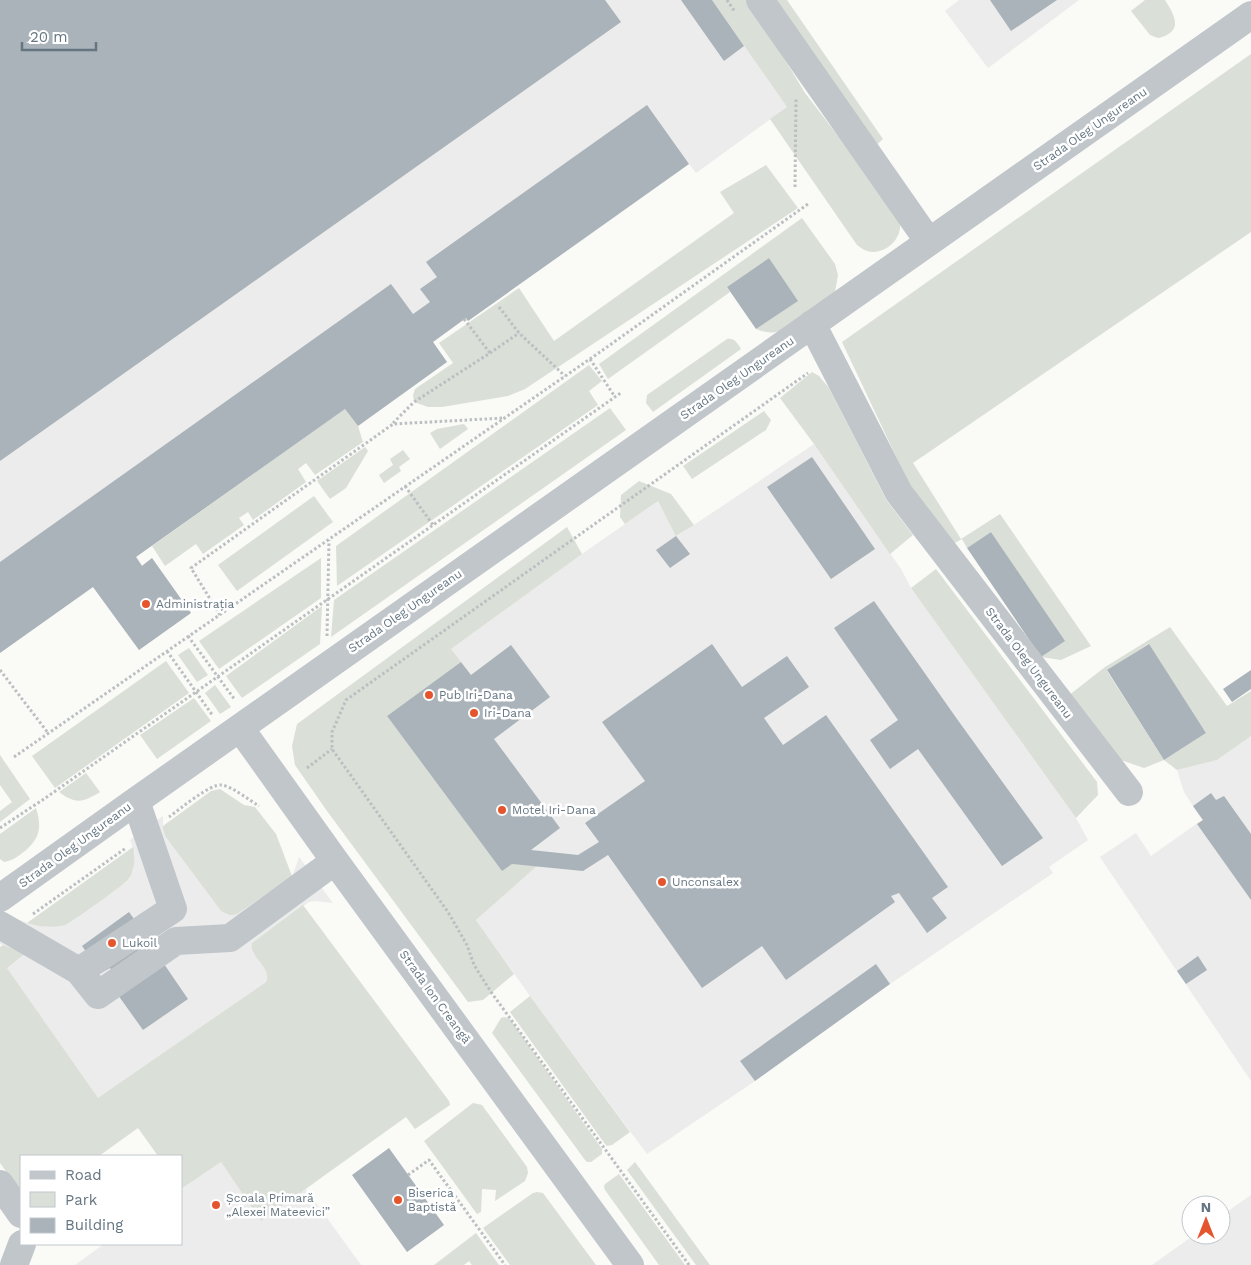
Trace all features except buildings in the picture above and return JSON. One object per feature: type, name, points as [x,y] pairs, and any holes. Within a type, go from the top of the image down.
[{"type":"street","points":[[760,0],[929,242]]},
{"type":"street","name":"Strada Oleg Ungureanu","points":[[0,898],[136,800],[1251,15]]},
{"type":"street","name":"Strada Oleg Ungureanu","points":[[812,324],[899,493],[1128,792]]},
{"type":"street","name":"Strada Ion Creangă","points":[[239,728],[630,1265]]},
{"type":"street","points":[[79,971],[173,910],[136,800]]},
{"type":"street","points":[[0,925],[79,971],[98,995],[176,941],[230,938],[335,861]]},
{"type":"street","points":[[0,1184],[20,1213]]},
{"type":"street","points":[[14,1265],[22,1245]]},
{"type":"path","points":[[795,187],[798,54]]},
{"type":"path","points":[[14,757],[590,359],[808,204]]},
{"type":"path","points":[[499,307],[519,333],[565,376]]},
{"type":"path","points":[[464,319],[490,353]]},
{"type":"path","points":[[220,615],[191,568],[393,424],[414,402],[519,333]]},
{"type":"path","points":[[689,1265],[491,992],[474,965],[467,945],[448,912],[332,749],[332,732],[346,700],[829,358]]},
{"type":"path","points":[[590,359],[615,397]]},
{"type":"path","points":[[0,828],[622,392]]},
{"type":"path","points":[[393,424],[505,418]]},
{"type":"path","points":[[406,486],[433,525]]},
{"type":"path","points":[[326,666],[329,539]]},
{"type":"path","points":[[188,636],[218,676],[239,728]]},
{"type":"path","points":[[167,651],[195,692],[239,728]]},
{"type":"path","points":[[0,670],[48,734]]},
{"type":"path","points":[[308,768],[332,749]]},
{"type":"path","points":[[408,1174],[429,1160],[505,1265]]},
{"type":"shaded area","points":[[0,0],[712,0],[787,107],[696,173],[689,164],[468,321],[466,318],[433,342],[447,362],[358,426],[345,410],[136,556],[142,565],[152,558],[191,613],[139,650],[93,587],[0,653]]},
{"type":"shaded area","points":[[959,0],[1079,0],[988,68],[945,11]]},
{"type":"shaded area","points":[[814,444],[901,569],[911,588],[1076,818],[1088,840],[1049,867],[1053,873],[647,1154],[476,920],[536,867],[502,871],[387,716],[460,662],[451,649],[658,501],[677,536]]},
{"type":"shaded area","points":[[1251,736],[1251,1081],[1100,857],[1136,833],[1151,856],[1202,820],[1184,792],[1177,770],[1217,760]]},
{"type":"shaded area","points":[[163,816],[165,836],[221,911],[227,915],[292,876],[299,857],[333,903],[309,902],[252,943],[253,953],[266,970],[266,982],[98,1099],[7,968],[26,953],[0,944],[0,931],[17,919],[47,927],[67,924],[128,881],[134,869],[135,854],[130,840]]},
{"type":"shaded area","name":"Școala Primară „Alexei Mateevici”","points":[[221,1162],[261,1221],[306,1189],[361,1265],[75,1265],[103,1245],[182,1245],[182,1188]]},
{"type":"shaded area","points":[[1251,1195],[1251,1265],[1152,1265],[1181,1244],[1231,1245],[1231,1209]]},
{"type":"green space","points":[[712,0],[746,0],[805,93],[896,211],[900,222],[900,229],[895,241],[891,245],[880,251],[873,252],[866,251],[857,245],[770,119],[787,107]]},
{"type":"green space","points":[[767,0],[787,0],[883,139],[871,150]]},
{"type":"green space","points":[[1145,0],[1165,0],[1172,12],[1175,23],[1171,32],[1158,38],[1150,35],[1131,11]]},
{"type":"green space","points":[[1251,54],[1251,232],[913,463],[961,539],[1000,514],[1091,646],[1061,660],[1041,657],[1064,641],[991,532],[967,548],[962,539],[953,544],[909,484],[842,342]]},
{"type":"green space","points":[[766,165],[798,208],[525,389],[508,396],[442,407],[428,407],[414,402],[413,395],[415,389],[453,363],[439,343],[519,288],[554,341],[734,213],[720,192]]},
{"type":"green space","points":[[802,218],[835,264],[838,275],[835,292],[779,331],[767,332],[756,329],[797,301],[769,258],[727,287],[730,292],[608,379],[599,364]]},
{"type":"green space","points":[[727,339],[734,340],[741,349],[653,412],[646,403],[647,395]]},
{"type":"green space","points":[[589,365],[602,381],[589,391],[598,405],[337,586],[336,546]]},
{"type":"green space","points":[[812,372],[819,376],[829,388],[887,501],[913,535],[890,554],[780,398]]},
{"type":"green space","points":[[610,408],[626,430],[331,637],[334,600]]},
{"type":"green space","points":[[345,409],[358,426],[363,442],[315,475],[306,463],[298,469],[306,482],[253,520],[248,512],[239,518],[244,525],[203,554],[196,544],[165,566],[152,546]]},
{"type":"green space","points":[[764,411],[771,420],[766,430],[692,479],[683,466]]},
{"type":"green space","points":[[464,424],[468,429],[440,449],[430,433],[437,429]]},
{"type":"green space","points":[[365,447],[368,451],[346,488],[330,499],[317,481]]},
{"type":"green space","points":[[403,450],[410,459],[399,467],[401,471],[384,483],[379,475],[393,465],[390,459]]},
{"type":"green space","points":[[639,481],[671,494],[694,525],[676,536],[658,501],[625,524],[620,517],[621,495]]},
{"type":"green space","points":[[314,496],[333,522],[237,591],[218,565]]},
{"type":"green space","points":[[567,527],[582,554],[451,649],[461,662],[387,716],[502,871],[512,864],[537,866],[476,920],[514,974],[483,1000],[468,1002],[295,765],[292,746],[297,724]]},
{"type":"green space","points":[[321,558],[321,598],[219,669],[199,641]]},
{"type":"green space","points":[[936,569],[1097,782],[1098,795],[1076,818],[911,588]]},
{"type":"green space","points":[[322,606],[320,644],[242,698],[226,676]]},
{"type":"green space","points":[[1170,627],[1227,706],[1251,691],[1251,736],[1217,760],[1177,770],[1164,760],[1144,768],[1115,758],[1068,696],[1105,667]],"holes":[[[1148,644],[1206,733],[1164,760],[1107,671]]]},
{"type":"green space","points":[[189,648],[208,675],[197,682],[178,655]]},
{"type":"green space","points":[[166,661],[189,693],[55,788],[32,756]]},
{"type":"green space","points":[[215,685],[231,707],[220,714],[205,693]]},
{"type":"green space","points":[[194,698],[211,721],[157,759],[140,735]]},
{"type":"green space","points":[[0,755],[30,799],[0,822],[0,811],[12,802],[0,785]]},
{"type":"green space","points":[[86,773],[100,792],[80,801],[70,799],[59,792]]},
{"type":"green space","points":[[220,789],[244,805],[255,807],[276,834],[292,876],[237,914],[232,915],[221,911],[165,836],[163,829],[163,826],[211,791]]},
{"type":"green space","points":[[36,808],[39,821],[37,837],[25,851],[17,857],[4,862],[0,859],[0,834]]},
{"type":"green space","points":[[133,847],[134,864],[128,880],[97,904],[65,925],[46,927],[27,923]]},
{"type":"green space","points":[[303,905],[449,1101],[450,1105],[415,1129],[406,1117],[261,1221],[221,1162],[182,1188],[182,1155],[157,1155],[138,1128],[100,1155],[20,1155],[20,1191],[0,1163],[0,947],[3,945],[26,953],[7,968],[98,1098],[266,982],[266,971],[252,949],[252,943]]},
{"type":"green space","points":[[530,996],[630,1132],[612,1145],[607,1146],[605,1144],[510,1012]]},
{"type":"green space","points":[[501,1018],[510,1019],[602,1149],[602,1154],[591,1162],[585,1160],[492,1033]]},
{"type":"green space","points":[[473,1103],[482,1105],[527,1167],[528,1173],[525,1181],[495,1201],[496,1190],[482,1189],[481,1212],[477,1214],[424,1141]]},
{"type":"green space","points":[[635,1162],[710,1265],[696,1265],[627,1170]]},
{"type":"green space","points":[[619,1174],[685,1265],[659,1265],[605,1190],[605,1184]]},
{"type":"green space","points":[[537,1192],[543,1193],[596,1265],[510,1265],[483,1228]]},
{"type":"green space","points":[[476,1233],[499,1265],[472,1265],[469,1261],[464,1265],[434,1265]]},
{"type":"place","name":"Administrația","points":[[146,604]]},
{"type":"place","name":"Pub Iri-Dana","points":[[429,695]]},
{"type":"place","name":"Iri-Dana","points":[[474,713]]},
{"type":"place","name":"Motel Iri-Dana","points":[[502,810]]},
{"type":"place","name":"Unconsalex","points":[[662,882]]},
{"type":"place","name":"Lukoil","points":[[112,943]]},
{"type":"place","name":"Biserica Baptistă","points":[[398,1200]]},
{"type":"place","name":"Școala Primară „Alexei Mateevici”","points":[[216,1205]]}]
